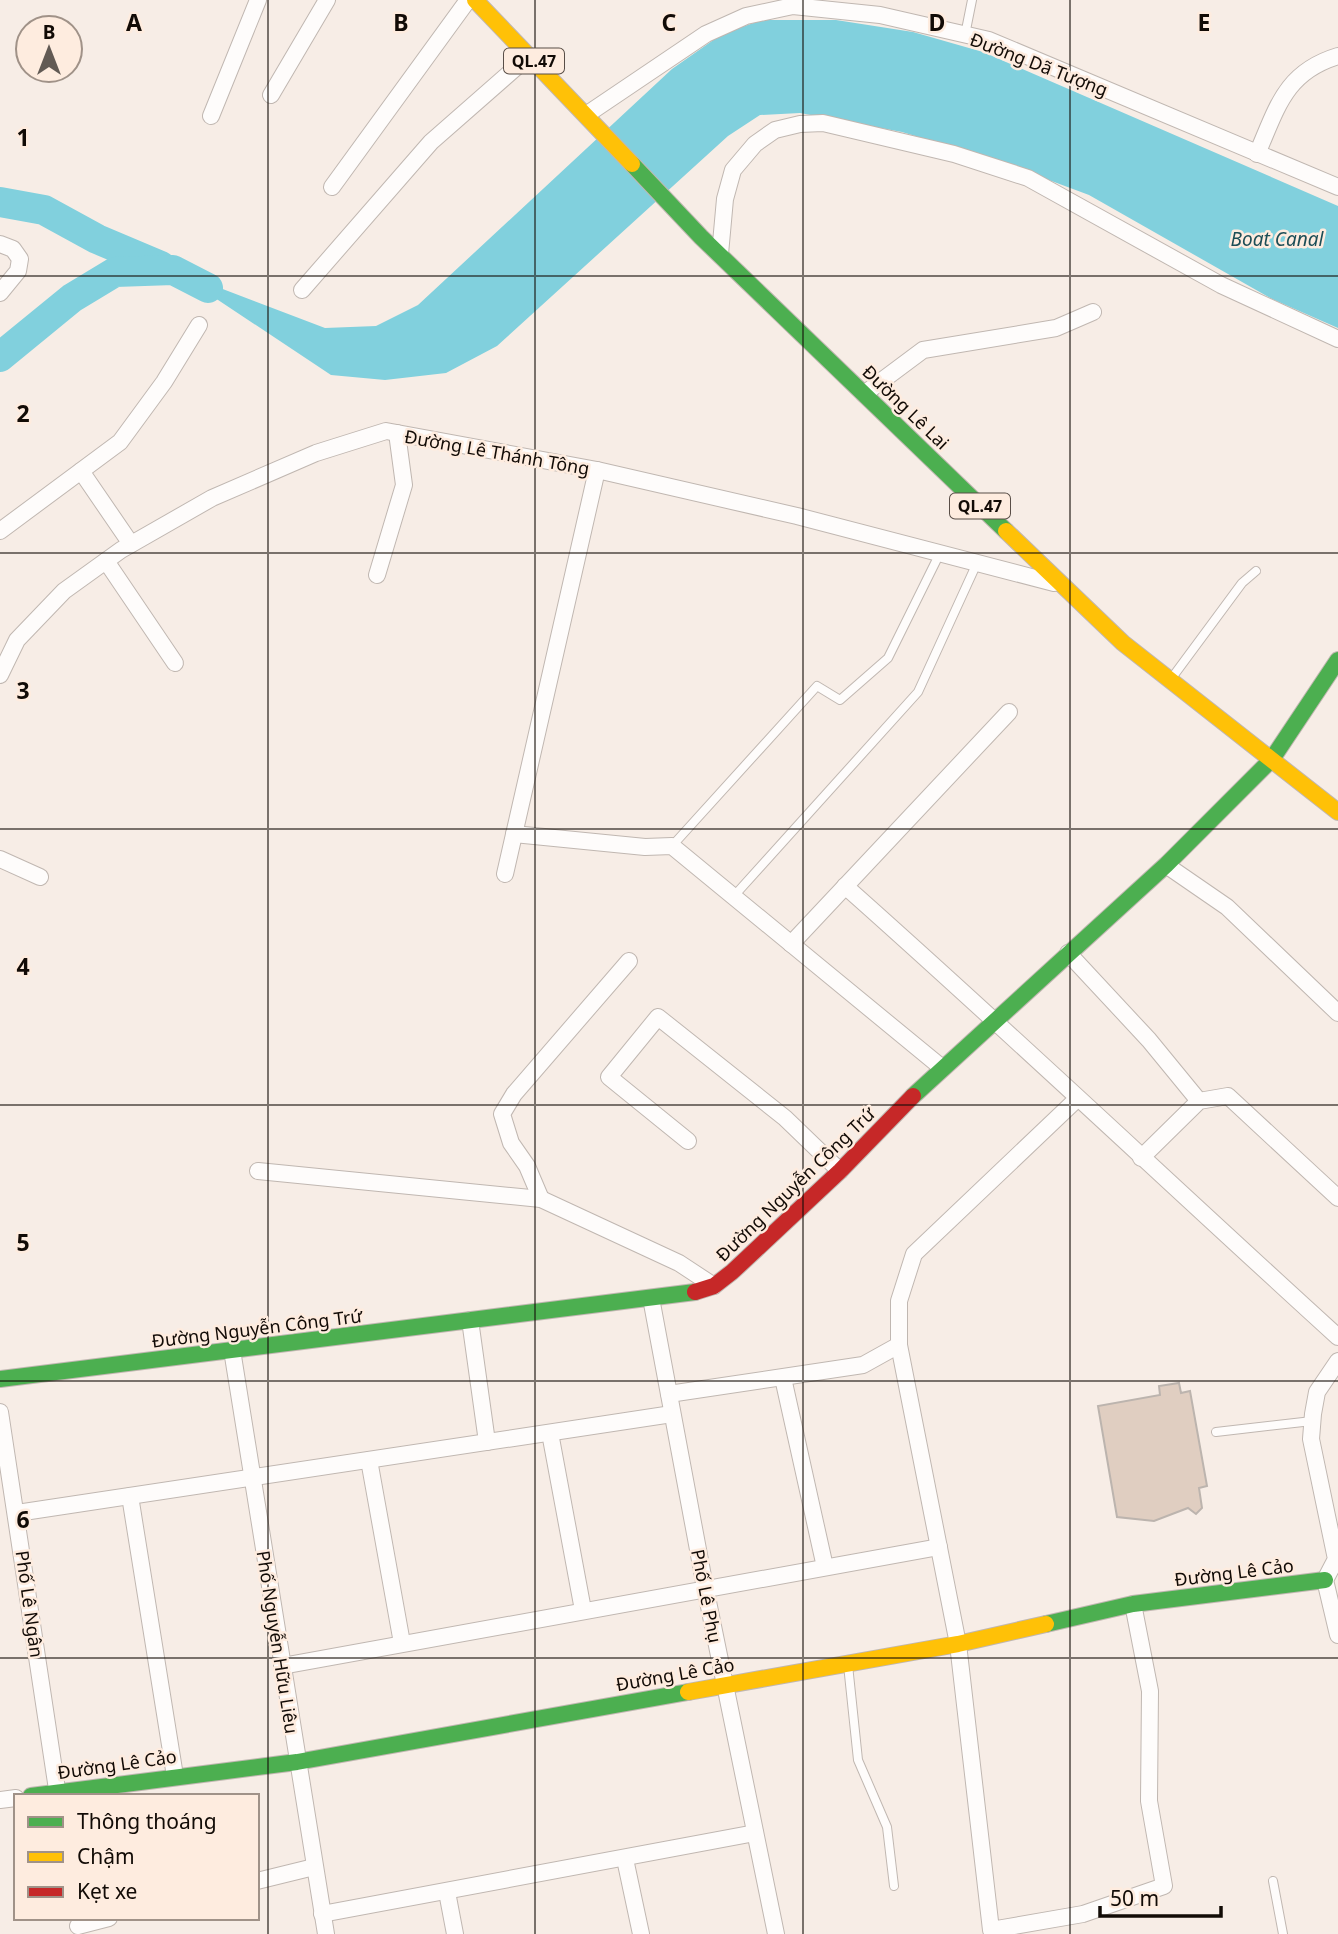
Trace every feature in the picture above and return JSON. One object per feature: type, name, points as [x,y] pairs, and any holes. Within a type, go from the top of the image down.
[{"type":"main road","name":"Đường Lê Lai","points":[[475,0],[701,237],[1123,643],[1338,812]]},
{"type":"main road","name":"Đường Nguyễn Công Trứ","points":[[0,1379],[693,1293],[713,1286],[732,1272],[840,1171],[941,1067],[1166,865],[1272,759],[1338,660]]},
{"type":"main road","name":"Đường Lê Cảo","points":[[57,1794],[175,1776],[297,1762],[958,1644],[1133,1604],[1325,1580]]},
{"type":"street","points":[[211,116],[258,0]]},
{"type":"street","points":[[271,95],[327,0]]},
{"type":"street","points":[[332,187],[468,0]]},
{"type":"street","name":"Đường Dã Tượng","points":[[590,119],[706,34],[746,16],[793,3],[880,15],[989,40],[1338,187]]},
{"type":"street","points":[[302,290],[431,142],[529,56]]},
{"type":"street","points":[[1257,154],[1276,109],[1296,76],[1338,56]]},
{"type":"street","points":[[720,254],[725,199],[733,170],[755,144],[775,130],[823,123],[954,154],[1028,178],[1221,285],[1338,339]]},
{"type":"street","points":[[0,244],[13,249],[20,259],[18,271],[0,293]]},
{"type":"street","points":[[864,394],[923,350],[937,345],[1056,328],[1093,312]]},
{"type":"street","points":[[0,531],[120,442],[164,382],[199,325]]},
{"type":"street","name":"Đường Lê Thánh Tông","points":[[0,676],[17,640],[64,591],[131,544],[212,498],[316,453],[386,431],[597,470],[797,516],[1063,585]]},
{"type":"street","points":[[377,575],[404,485],[397,433]]},
{"type":"street","points":[[505,874],[597,470]]},
{"type":"street","points":[[81,471],[131,544]]},
{"type":"street","points":[[106,561],[175,663]]},
{"type":"street","points":[[791,944],[1009,712]]},
{"type":"street","points":[[514,834],[645,847],[672,846],[941,1067]]},
{"type":"street","points":[[0,859],[40,877]]},
{"type":"street","points":[[1166,865],[1227,907],[1338,1013]]},
{"type":"street","points":[[845,886],[995,1019],[1077,1099],[1338,1337]]},
{"type":"street","points":[[1068,953],[1149,1040],[1199,1101]]},
{"type":"street","points":[[541,1199],[527,1166],[511,1143],[502,1114],[514,1094],[629,961]]},
{"type":"street","points":[[688,1141],[610,1077],[659,1017],[785,1118],[840,1171]]},
{"type":"street","points":[[1141,1158],[1199,1101],[1228,1096],[1338,1198]]},
{"type":"street","points":[[1077,1099],[914,1254],[900,1301],[899,1345],[958,1644],[991,1930],[1052,1921],[1164,1886],[1149,1801],[1150,1691],[1133,1604]]},
{"type":"street","points":[[258,1171],[541,1199],[680,1263],[713,1286]]},
{"type":"street","name":"Phố Lê Phụ","points":[[651,1298],[724,1685],[776,1934]]},
{"type":"street","points":[[470,1320],[487,1442]]},
{"type":"street","points":[[668,1394],[863,1365],[899,1345]]},
{"type":"street","name":"Phố Nguyễn Hữu Liêu","points":[[232,1350],[326,1934]]},
{"type":"street","points":[[1338,1361],[1317,1392],[1311,1439],[1336,1550],[1336,1559],[1325,1580],[1338,1635]]},
{"type":"street","points":[[783,1378],[825,1567]]},
{"type":"street","name":"Phố Lê Ngân","points":[[0,1412],[6,1482],[17,1513],[57,1794]]},
{"type":"street","points":[[17,1513],[672,1414]]},
{"type":"street","points":[[550,1433],[583,1610]]},
{"type":"street","points":[[369,1460],[402,1643]]},
{"type":"street","points":[[130,1496],[175,1776]]},
{"type":"street","points":[[282,1667],[705,1587],[939,1547]]},
{"type":"street","points":[[323,1914],[755,1833]]},
{"type":"street","points":[[625,1859],[641,1934]]},
{"type":"street","points":[[259,1881],[314,1867]]},
{"type":"street","points":[[447,1892],[455,1934]]},
{"type":"street","points":[[78,1926],[101,1920]]},
{"type":"lane","points":[[965,35],[972,0]]},
{"type":"lane","points":[[672,846],[817,686],[840,700],[888,658],[940,553]]},
{"type":"lane","points":[[734,896],[918,692],[977,563]]},
{"type":"lane","points":[[1170,680],[1221,610],[1256,571]]},
{"type":"lane","points":[[1216,1432],[1312,1421]]},
{"type":"lane","points":[[848,1663],[858,1760],[887,1827],[894,1886]]},
{"type":"lane","points":[[1273,1881],[1283,1934]]},
{"type":"water","name":"Boat Canal","points":[[762,20],[836,20],[913,32],[983,52],[1338,206],[1338,328],[1272,299],[1089,195],[998,161],[902,132],[800,113],[760,115],[728,136],[497,346],[446,373],[385,380],[331,375],[173,270],[325,328],[376,326],[418,305],[672,69],[722,34]]},
{"type":"building","points":[[1179,1383],[1181,1393],[1190,1391],[1207,1486],[1199,1488],[1202,1508],[1196,1514],[1188,1508],[1154,1521],[1117,1517],[1098,1406],[1160,1395],[1159,1386]]},
{"type":"waterway","points":[[0,202],[44,210],[97,239],[161,266]]},
{"type":"waterway","points":[[0,357],[72,298],[115,272],[173,270],[208,288]]},
{"type":"traffic: fast","points":[[632,164],[701,237],[1006,531]]},
{"type":"traffic: fast","points":[[913,1096],[1166,865],[1272,759],[1338,660]]},
{"type":"traffic: fast","points":[[0,1379],[695,1292]]},
{"type":"traffic: fast","points":[[1046,1624],[1133,1604],[1325,1580]]},
{"type":"traffic: fast","points":[[47,1794],[297,1762],[688,1692]]},
{"type":"traffic: slow","points":[[475,0],[632,164]]},
{"type":"traffic: slow","points":[[1006,531],[1123,643],[1338,812]]},
{"type":"traffic: slow","points":[[688,1692],[958,1644],[1046,1624]]},
{"type":"traffic: jam","points":[[695,1292],[714,1286],[732,1272],[840,1171],[913,1096]]}]
